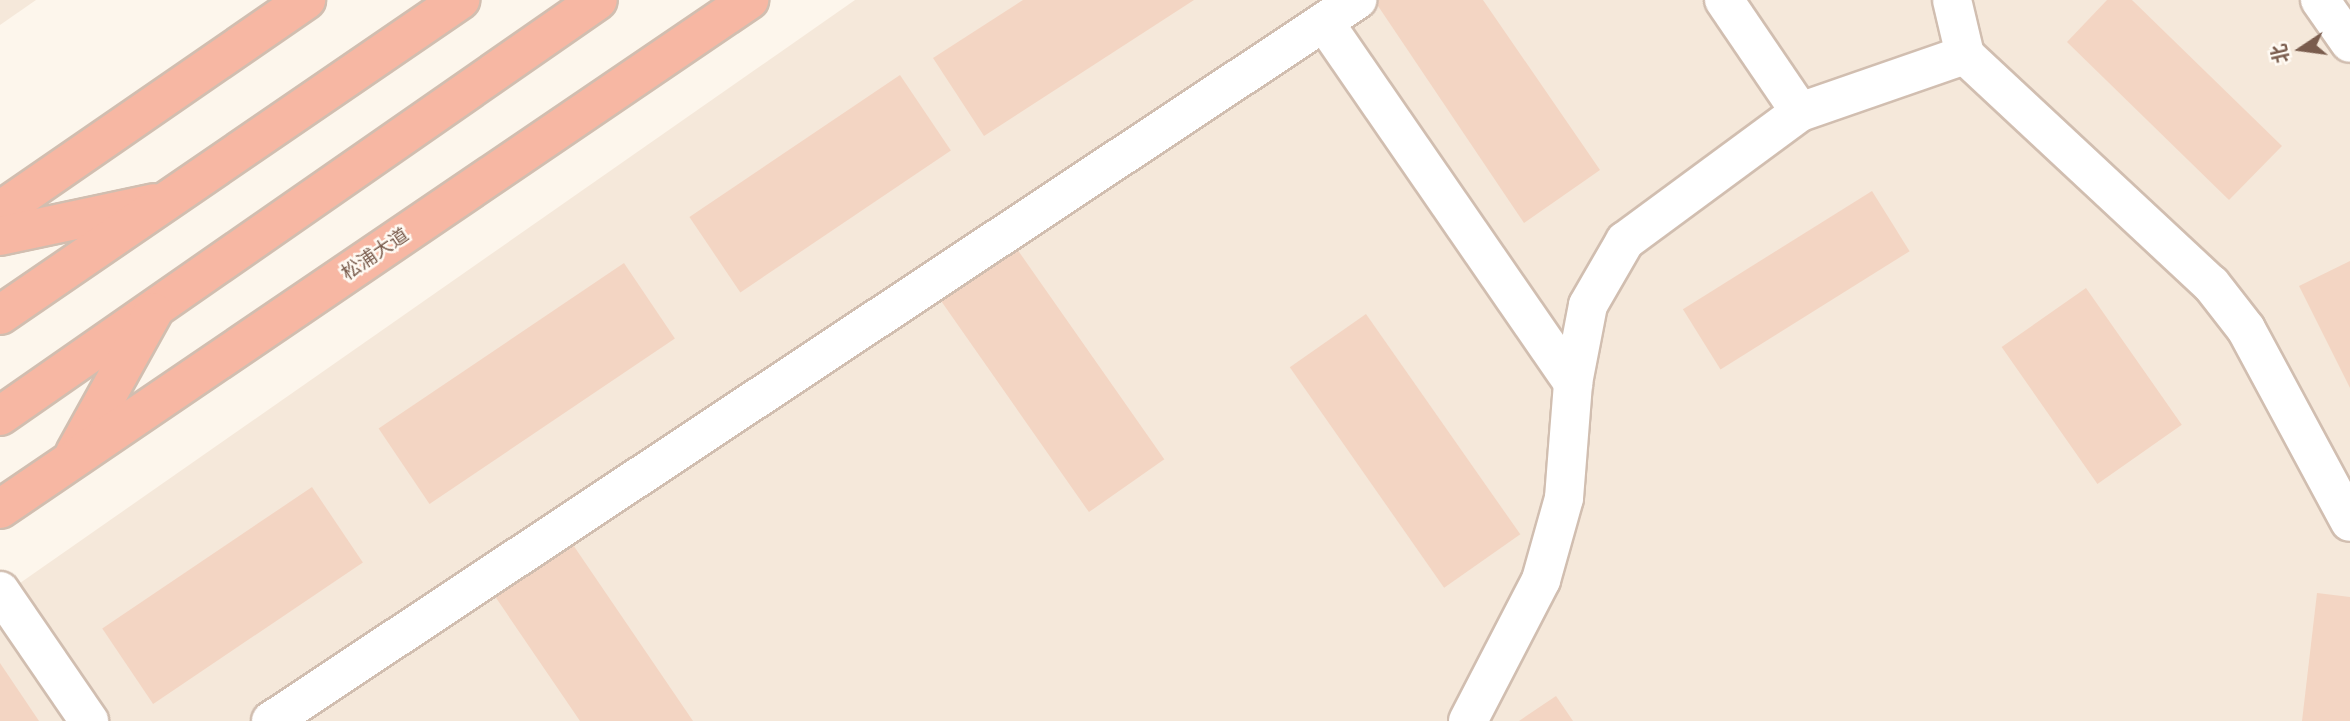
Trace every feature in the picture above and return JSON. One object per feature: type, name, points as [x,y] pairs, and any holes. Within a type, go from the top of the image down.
[{"type":"highway","points":[[0,211],[306,0]]},
{"type":"highway","points":[[0,315],[174,199],[460,0]]},
{"type":"highway","points":[[0,416],[157,304],[598,0]]},
{"type":"highway","name":"松浦大道","points":[[0,509],[750,0]]},
{"type":"highway","points":[[0,236],[174,199]]},
{"type":"highway","points":[[71,461],[157,304]]},
{"type":"street","points":[[271,721],[1357,0]]},
{"type":"street","points":[[1724,0],[1800,112]]},
{"type":"street","points":[[1952,0],[1965,55],[2211,284],[2246,329],[2350,522]]},
{"type":"street","points":[[2320,0],[2350,43]]},
{"type":"street","points":[[1324,22],[1573,383]]},
{"type":"street","points":[[1468,721],[1541,580],[1564,498],[1573,383],[1588,305],[1625,241],[1800,112],[1965,55]]},
{"type":"street","points":[[0,591],[89,721]]},
{"type":"shaded area","points":[[0,0],[36,0],[0,25]]},
{"type":"shaded area","points":[[855,0],[2350,0],[2350,721],[0,721],[0,597]]},
{"type":"building","points":[[1023,0],[1194,0],[984,136],[933,58]]},
{"type":"building","points":[[1374,0],[1483,0],[1600,170],[1524,223]]},
{"type":"building","points":[[2107,0],[2132,0],[2282,146],[2229,200],[2067,42]]},
{"type":"building","points":[[900,75],[951,150],[740,292],[689,217]]},
{"type":"building","points":[[1872,191],[1910,251],[1721,369],[1683,309]]},
{"type":"building","points":[[1010,239],[1164,459],[1089,512],[935,292]]},
{"type":"building","points":[[2350,261],[2350,388],[2299,286]]},
{"type":"building","points":[[624,263],[675,338],[429,504],[379,429]]},
{"type":"building","points":[[2086,288],[2182,425],[2097,484],[2002,347]]},
{"type":"building","points":[[1366,314],[1520,534],[1444,588],[1290,367]]},
{"type":"building","points":[[312,487],[363,562],[153,704],[102,628]]},
{"type":"building","points":[[567,536],[693,721],[580,721],[490,589]]},
{"type":"building","points":[[2317,593],[2350,597],[2350,721],[2302,721]]},
{"type":"building","points":[[0,663],[39,721],[0,721]]},
{"type":"building","points":[[1556,696],[1573,721],[1519,721]]}]
